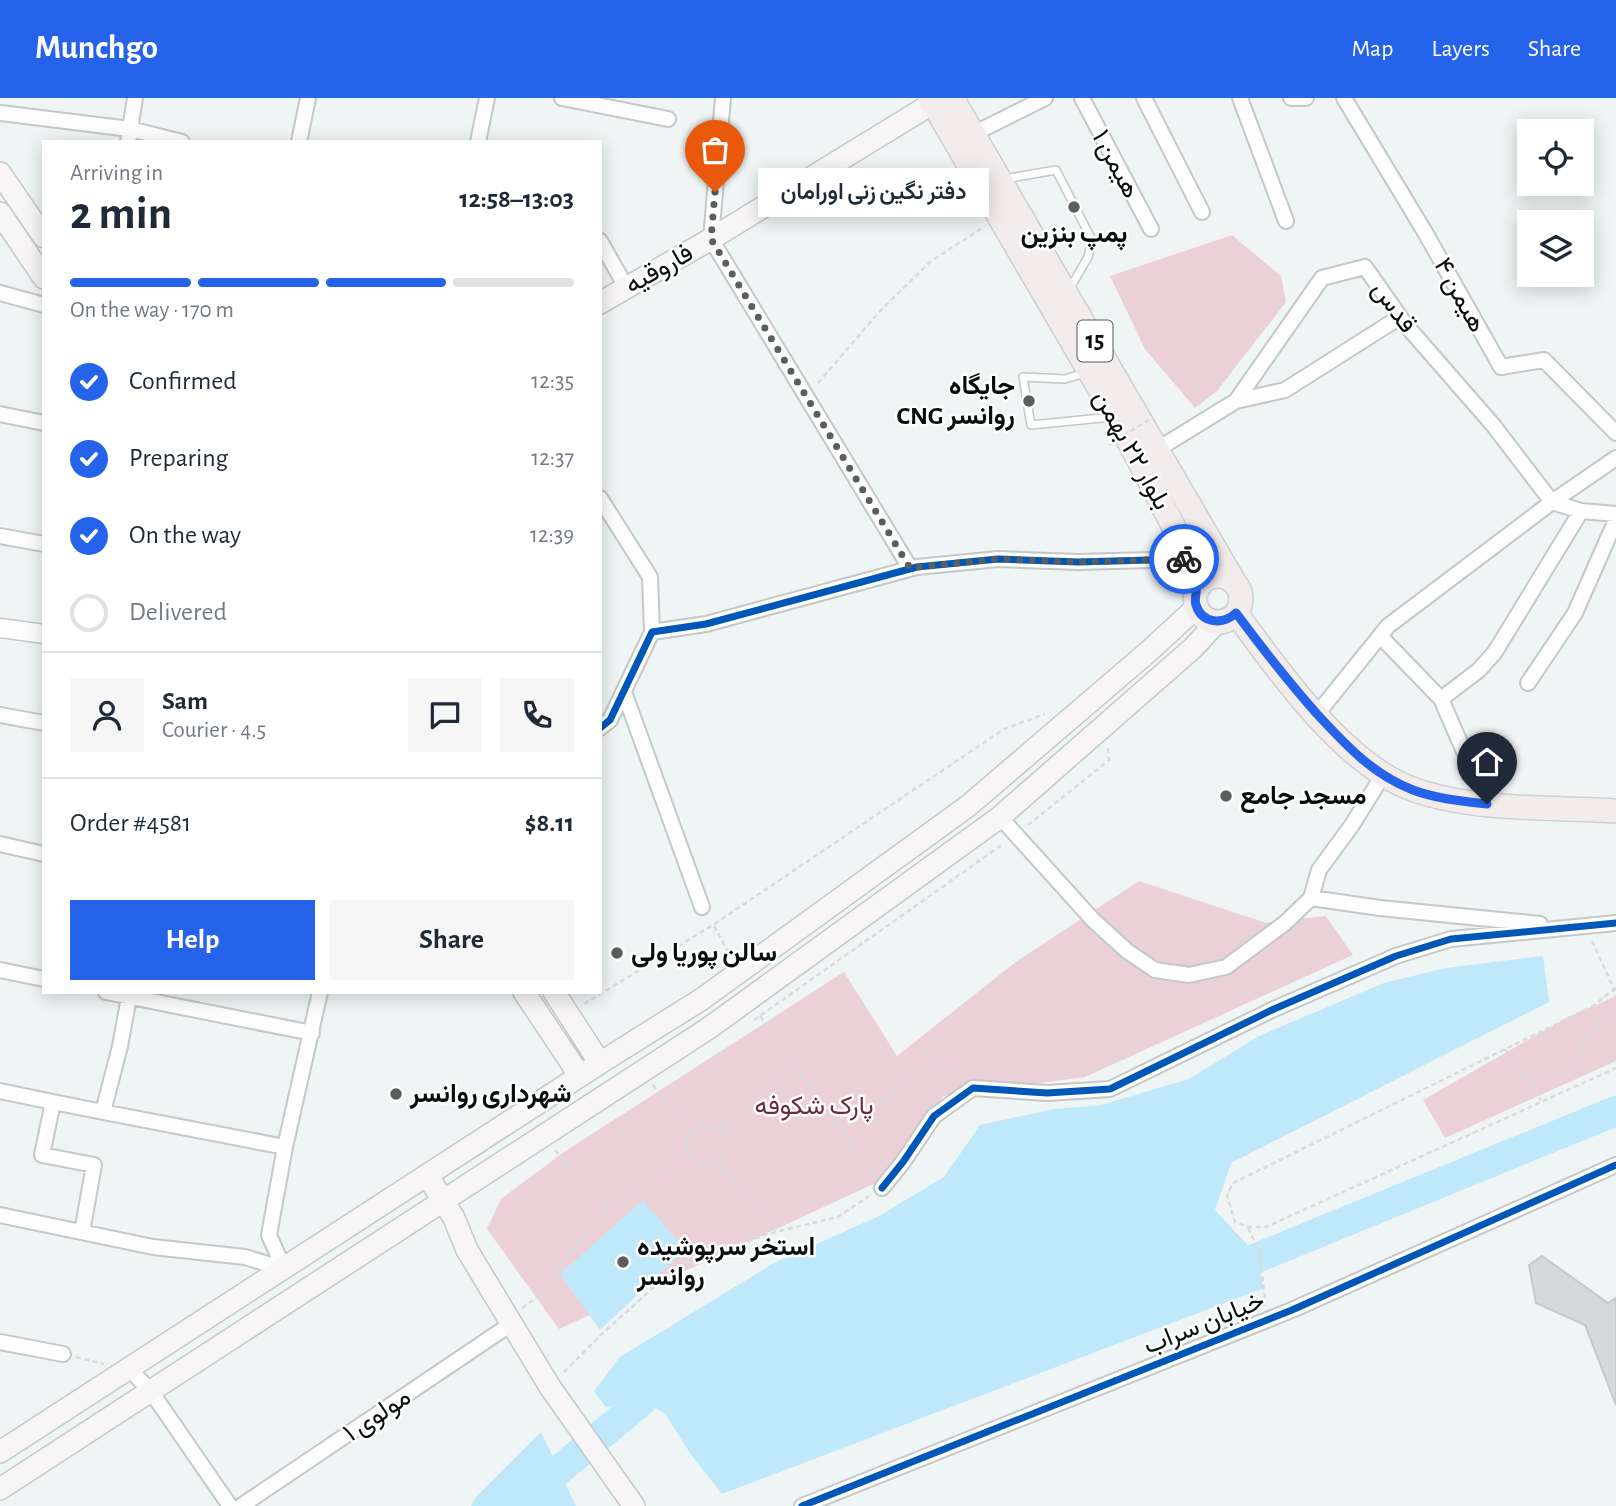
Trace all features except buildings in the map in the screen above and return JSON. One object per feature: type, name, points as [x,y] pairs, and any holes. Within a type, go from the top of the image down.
[{"type":"main road","name":"فاروقیه","points":[[602,302],[711,239],[938,100]]},
{"type":"main road","name":"بلوار ۲۲ بهمن","points":[[938,100],[973,134],[1236,585]]},
{"type":"main road","name":"بلوار ۲۲ بهمن","points":[[938,100],[999,218],[1116,417],[1175,529],[1196,598]]},
{"type":"main road","points":[[0,173],[42,234]]},
{"type":"main road","points":[[0,213],[42,275]]},
{"type":"main road","points":[[0,1452],[702,999],[968,806],[1073,716],[1196,598],[1205,580],[1217,576],[1231,580],[1236,585]]},
{"type":"main road","name":"15","points":[[1226,617],[1241,599],[1236,585]]},
{"type":"main road","points":[[1196,598],[1205,617],[1226,617],[1349,748],[1383,775],[1414,790],[1449,799],[1487,804],[1616,810]]},
{"type":"main road","points":[[0,1489],[444,1202],[642,1072],[765,987],[1000,817],[1226,617]]},
{"type":"main road","points":[[745,968],[765,987]]},
{"type":"main road","points":[[524,994],[580,1076]]},
{"type":"main road","points":[[555,994],[600,1063]]},
{"type":"main road","points":[[427,1175],[454,1218],[467,1250],[555,1394],[634,1506]]},
{"type":"street","points":[[129,136],[135,98]]},
{"type":"street","points":[[299,140],[308,98]]},
{"type":"street","points":[[478,140],[487,98]]},
{"type":"street","points":[[562,98],[668,119]]},
{"type":"street","points":[[723,98],[711,239],[910,568]]},
{"type":"street","points":[[973,134],[1045,98]]},
{"type":"street","name":"هیمن ۱","points":[[1082,98],[1151,229]]},
{"type":"street","points":[[1144,98],[1202,212]]},
{"type":"street","points":[[1240,98],[1286,221]]},
{"type":"street","points":[[1291,98],[1306,98]]},
{"type":"street","name":"هیمن ۴","points":[[1344,98],[1426,234],[1501,367],[1544,360],[1616,433]]},
{"type":"street","points":[[0,113],[164,140]]},
{"type":"street","points":[[602,244],[626,287]]},
{"type":"street","name":"قدس","points":[[1158,449],[1236,401],[1322,278],[1365,267],[1400,317],[1493,425],[1552,502]]},
{"type":"street","points":[[0,293],[42,304]]},
{"type":"street","points":[[1236,401],[1285,390],[1400,317]]},
{"type":"street","points":[[0,414],[42,423]]},
{"type":"street","points":[[1317,714],[1388,626],[1552,502],[1616,458]]},
{"type":"street","points":[[602,501],[650,577],[652,632],[625,692],[610,720],[602,726]]},
{"type":"street","points":[[1552,502],[1581,511],[1616,514]]},
{"type":"street","points":[[1441,699],[1479,670],[1495,652],[1581,511]]},
{"type":"street","points":[[1528,682],[1575,613],[1616,520]]},
{"type":"street","points":[[0,536],[42,544]]},
{"type":"street","points":[[652,632],[706,624],[910,568],[998,559],[1078,562],[1186,559]]},
{"type":"street","points":[[0,628],[42,634]]},
{"type":"street","points":[[1380,636],[1441,699],[1487,804]]},
{"type":"street","points":[[625,692],[702,907]]},
{"type":"street","points":[[0,715],[42,723]]},
{"type":"street","points":[[1000,817],[1093,920],[1126,951],[1155,970],[1189,975],[1226,967],[1285,923],[1311,898],[1319,870],[1352,825],[1383,775]]},
{"type":"street","points":[[0,844],[42,854]]},
{"type":"street","points":[[1311,898],[1380,908],[1569,927]]},
{"type":"street","points":[[882,1188],[934,1116],[972,1088],[1047,1093],[1111,1089],[1274,1009],[1396,956],[1451,939],[1616,923]]},
{"type":"street","points":[[0,970],[42,979]]},
{"type":"street","points":[[284,1269],[269,1236],[285,1147],[320,994]]},
{"type":"street","points":[[103,1112],[129,995],[312,1033]]},
{"type":"street","points":[[0,1091],[285,1147]]},
{"type":"street","points":[[53,1102],[42,1155],[94,1165],[82,1232]]},
{"type":"street","name":"خیابان سراب","points":[[802,1506],[1293,1310],[1616,1166]]},
{"type":"street","points":[[0,1215],[153,1247],[245,1257],[284,1269]]},
{"type":"street","name":"مولوی ۱","points":[[242,1506],[510,1321]]},
{"type":"street","points":[[0,1342],[63,1354]]},
{"type":"street","points":[[128,1369],[150,1390],[230,1506]]},
{"type":"lane","points":[[1000,180],[1056,170],[1092,240],[1088,257],[1067,293]]},
{"type":"lane","points":[[1089,372],[1066,379],[1023,377],[1031,425],[1116,417]]},
{"type":"path","points":[[806,396],[879,312],[930,262],[999,218]]},
{"type":"path","points":[[1109,445],[1153,417]]},
{"type":"path","points":[[602,993],[713,925],[1004,729],[1036,715],[1055,712],[1073,716]]},
{"type":"path","points":[[702,907],[745,968]]},
{"type":"path","points":[[1585,926],[1615,988],[1616,1000]]},
{"type":"path","points":[[1615,988],[1593,1006],[1233,1182],[1227,1195],[1235,1222],[1248,1227],[1266,1227],[1616,1068]]},
{"type":"path","points":[[569,1013],[600,994]]},
{"type":"path","points":[[1528,1079],[1561,1073],[1573,1064],[1596,1025],[1616,1012]]},
{"type":"path","points":[[555,1394],[604,1331],[681,1263],[775,1232],[838,1217],[882,1188],[760,1016]]},
{"type":"path","points":[[1505,1049],[1542,1102]]},
{"type":"path","points":[[720,1129],[790,1061]]},
{"type":"path","points":[[831,1114],[860,1114],[928,1066],[951,1068],[968,1074],[972,1088]]},
{"type":"path","points":[[642,1072],[691,1130]]},
{"type":"path","points":[[702,1124],[720,1129],[724,1135],[726,1149],[718,1161],[703,1165],[696,1163],[686,1151],[687,1136],[691,1130],[702,1124]]},
{"type":"path","points":[[553,1147],[598,1200],[606,1205],[619,1206],[686,1151]]},
{"type":"path","points":[[718,1161],[775,1232]]},
{"type":"path","points":[[510,1321],[538,1296],[606,1205]]},
{"type":"path","points":[[1248,1227],[1259,1251],[1265,1299]]},
{"type":"path","points":[[63,1354],[128,1369]]},
{"type":"green space","points":[[1232,235],[1281,276],[1286,302],[1217,391],[1195,408],[1145,349],[1110,276]]},
{"type":"green space","name":"پارک شکوفه","points":[[1139,881],[1266,923],[1326,916],[1353,955],[1085,1077],[943,1096],[893,1175],[559,1329],[487,1229],[501,1199],[564,1152],[844,972],[897,1056],[1017,961]]},
{"type":"green space","points":[[1616,996],[1616,1061],[1445,1138],[1423,1100],[1568,1017]]},
{"type":"water","points":[[1543,956],[1549,1002],[1231,1163],[1215,1210],[1255,1253],[1264,1288],[722,1494],[692,1456],[665,1414],[643,1400],[606,1407],[594,1391],[620,1357],[774,1263],[879,1216],[944,1177],[980,1125],[1054,1109],[1101,1105],[1189,1079],[1259,1036],[1384,983],[1446,968]]},
{"type":"water","name":"استخر سرپوشیده روانسر","points":[[643,1200],[685,1250],[600,1330],[560,1274]]},
{"type":"water","points":[[541,1432],[576,1506],[471,1506],[475,1498]]},
{"type":"waterway","points":[[1221,1258],[1242,1264],[1616,1111]]},
{"type":"waterway","points":[[521,1506],[523,1500],[643,1400],[666,1367]]},
{"type":"cycle path","points":[[602,726],[610,720],[652,632],[706,624],[917,567],[998,559],[1078,562],[1186,559]]},
{"type":"cycle path","points":[[882,1188],[934,1116],[973,1088],[1047,1093],[1110,1089],[1274,1009],[1396,956],[1451,939],[1616,923]]},
{"type":"cycle path","points":[[802,1506],[1292,1310],[1616,1165]]},
{"type":"way so far","points":[[715,192],[711,239],[910,568],[998,559],[1078,562],[1184,559]]},
{"type":"place","name":"دفتر نگین زنی اورامان","points":[[715,192]]},
{"type":"place","name":"پمپ بنزین","points":[[1074,207]]},
{"type":"place","name":"جایگاه CNG روانسر","points":[[1029,401]]},
{"type":"place","name":"مسجد جامع","points":[[1226,796]]},
{"type":"place","name":"سالن پوریا ولی","points":[[617,953]]},
{"type":"place","name":"شهرداری روانسر","points":[[396,1094]]},
{"type":"place","name":"استخر سرپوشیده روانسر","points":[[623,1262]]},
{"type":"route","points":[[1184,559],[1196,589],[1196,607],[1200,612],[1217,622],[1231,618],[1236,613],[1279,671],[1349,748],[1368,765],[1414,790],[1449,799],[1487,804]]}]
